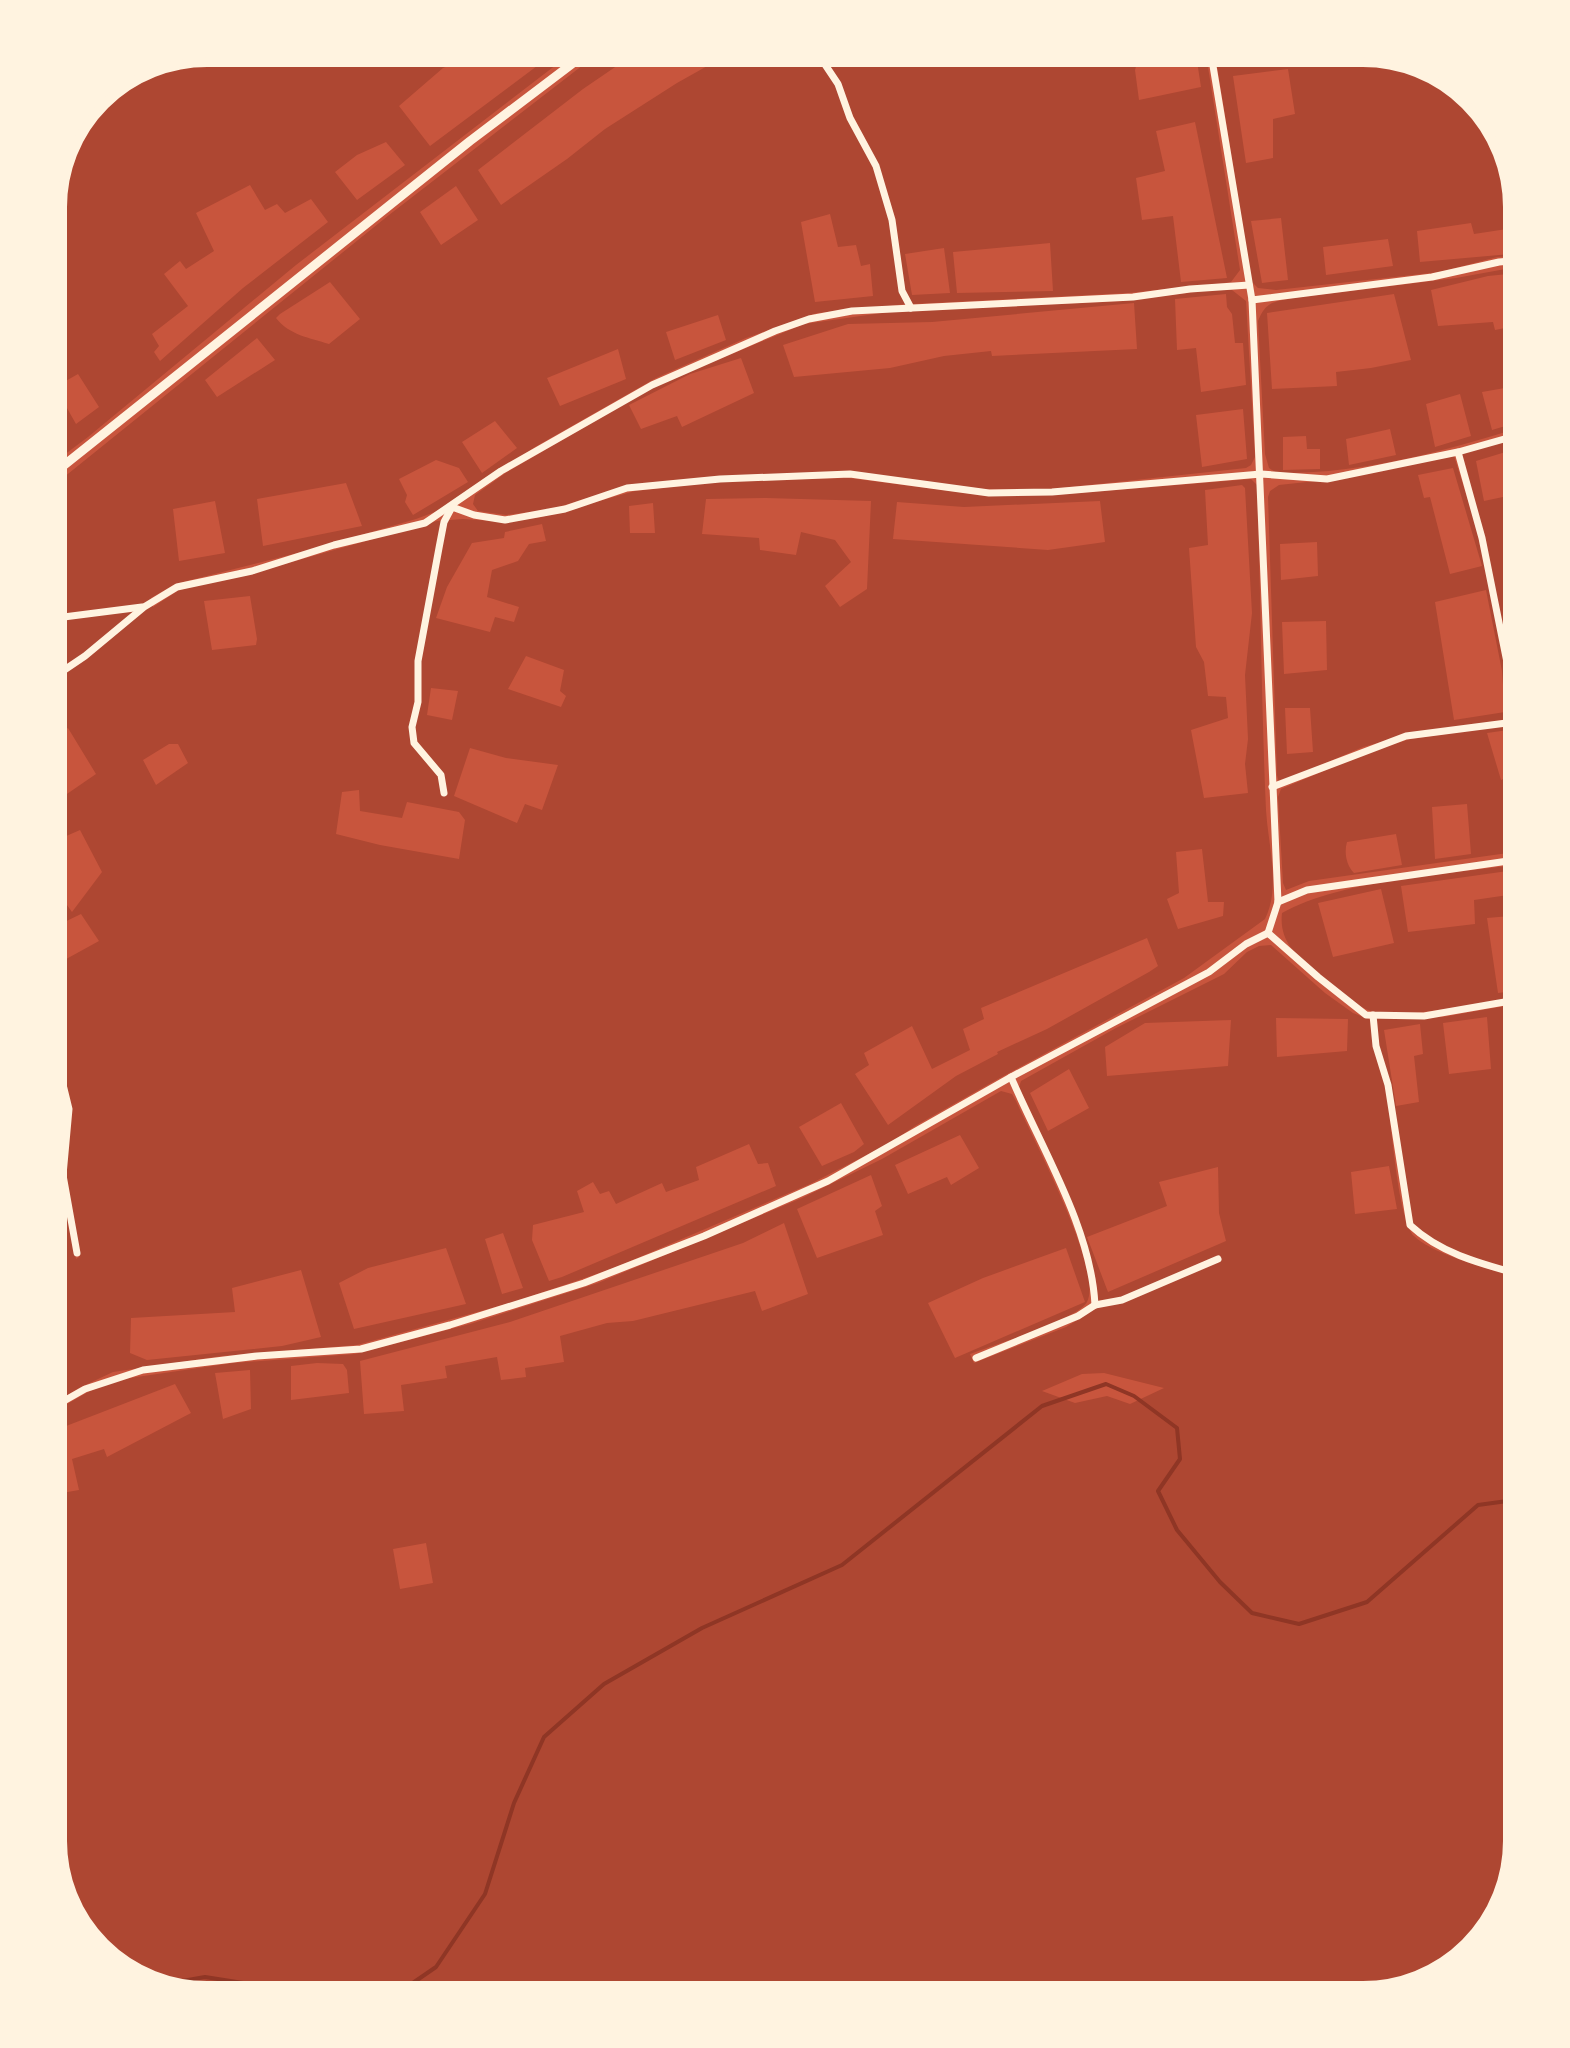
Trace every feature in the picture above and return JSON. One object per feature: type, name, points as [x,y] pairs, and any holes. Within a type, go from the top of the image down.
[{"type":"street","points":[[62,467],[470,141],[574,62]]},
{"type":"street","points":[[823,62],[838,84],[850,118],[876,166],[892,220],[902,291],[911,308]]},
{"type":"street","points":[[62,1402],[85,1389],[143,1370],[257,1356],[361,1349],[584,1283],[704,1236],[828,1181],[1011,1077],[1209,972],[1246,944],[1268,933],[1278,902],[1252,300],[1212,62]]},
{"type":"street","points":[[1252,300],[1432,277],[1508,261]]},
{"type":"street","points":[[62,672],[144,607],[177,587],[252,571],[334,545],[425,523],[501,471],[652,385],[716,355],[809,319],[852,311],[1133,297],[1249,285]]},
{"type":"street","points":[[452,507],[474,515],[505,520],[565,509],[627,488],[734,478],[850,474],[989,493],[1052,492],[1261,474],[1327,479],[1458,452],[1508,438]]},
{"type":"street","points":[[1458,452],[1482,538],[1508,663]]},
{"type":"street","points":[[444,793],[441,775],[414,743],[412,727],[418,702],[418,661],[444,522],[452,507]]},
{"type":"street","points":[[62,617],[144,607]]},
{"type":"street","points":[[1272,787],[1406,736],[1508,723]]},
{"type":"street","points":[[1278,902],[1307,890],[1508,861]]},
{"type":"street","points":[[1268,933],[1366,1015],[1424,1016],[1508,1001]]},
{"type":"street","points":[[1373,1015],[1376,1046],[1388,1085],[1410,1225],[1436,1246],[1508,1271]]},
{"type":"street","points":[[1011,1077],[1051,1162],[1078,1231],[1091,1274],[1095,1305]]},
{"type":"street","points":[[62,1080],[69,1109],[63,1175],[77,1253]]},
{"type":"street","points":[[976,1358],[1078,1316],[1095,1305],[1122,1300],[1218,1259]]},
{"type":"shaded area","points":[[458,62],[443,68],[399,106],[430,146],[542,62],[560,62],[296,265],[62,456],[62,399],[76,424],[99,407],[78,374],[62,383],[62,197],[73,151],[86,126],[104,104],[126,86],[151,73],[188,63]],"holes":[[[386,142],[405,165],[357,200],[335,172],[357,155]],[[250,185],[265,210],[277,204],[285,213],[311,199],[328,222],[243,288],[160,361],[154,352],[159,346],[152,334],[188,306],[164,274],[180,261],[186,269],[214,251],[196,213]]]},
{"type":"shaded area","points":[[587,62],[623,62],[478,170],[501,205],[605,129],[714,62],[821,62],[837,86],[850,122],[876,169],[891,221],[901,292],[907,304],[817,313],[746,338],[656,378],[535,447],[443,509],[309,550],[175,584],[151,598],[153,607],[179,590],[260,571],[437,521],[508,522],[542,517],[635,491],[723,481],[849,478],[989,496],[1053,495],[1251,479],[1257,485],[1264,769],[1273,880],[1270,907],[1265,919],[1184,978],[998,1079],[890,1143],[810,1184],[614,1268],[517,1301],[357,1345],[222,1356],[113,1372],[62,1398],[62,1175],[76,1259],[79,1248],[65,1169],[70,1108],[62,1068],[62,961],[99,941],[81,914],[62,923],[62,898],[72,912],[102,872],[80,830],[62,838],[62,797],[96,774],[68,728],[62,732],[62,479],[389,215]],"holes":[[[456,186],[478,220],[441,245],[420,212]],[[830,214],[838,247],[856,245],[861,266],[870,264],[873,296],[815,302],[801,222]],[[330,282],[360,319],[329,344],[300,335],[276,318],[280,314]],[[718,315],[726,340],[675,360],[666,332]],[[257,338],[275,360],[217,397],[205,380]],[[618,349],[626,379],[560,406],[547,378]],[[495,421],[517,448],[482,473],[462,442]],[[436,460],[459,468],[468,482],[413,515],[405,502],[407,495],[399,479]],[[346,483],[362,526],[263,546],[257,499]],[[1242,485],[1245,488],[1252,613],[1245,675],[1248,793],[1204,798],[1191,730],[1228,718],[1226,697],[1208,696],[1204,662],[1196,647],[1189,548],[1208,545],[1205,490]],[[706,499],[871,501],[867,589],[840,607],[825,586],[851,562],[835,540],[801,532],[796,555],[760,550],[759,538],[702,534]],[[215,501],[225,553],[179,561],[173,509]],[[1100,501],[1105,542],[1048,550],[893,539],[897,502],[964,507]],[[653,503],[655,533],[630,533],[629,506]],[[542,524],[546,541],[529,544],[518,561],[492,570],[487,597],[519,607],[514,622],[495,617],[490,632],[436,618],[447,587],[472,543],[504,538],[505,532]],[[250,596],[256,645],[212,650],[204,601]],[[526,656],[564,670],[560,691],[566,696],[561,707],[508,689]],[[431,688],[458,691],[452,720],[427,715]],[[169,744],[178,744],[188,763],[156,785],[143,760]],[[470,748],[506,758],[558,765],[542,810],[525,804],[517,823],[454,796]],[[359,790],[360,811],[402,818],[407,802],[459,812],[465,820],[459,859],[336,834],[342,792]],[[1202,849],[1208,902],[1224,902],[1223,916],[1178,929],[1167,899],[1179,893],[1176,852]],[[1147,938],[1158,966],[956,1076],[888,1125],[855,1074],[869,1065],[864,1053],[912,1026],[932,1069],[970,1050],[963,1029],[984,1019],[981,1008]],[[841,1103],[864,1144],[854,1152],[822,1166],[799,1127]],[[749,1144],[758,1164],[768,1163],[776,1186],[549,1281],[532,1240],[533,1225],[584,1212],[577,1191],[593,1182],[600,1194],[609,1191],[616,1204],[662,1183],[666,1192],[699,1180],[696,1167]],[[503,1233],[523,1288],[502,1294],[485,1239]],[[446,1248],[466,1304],[354,1329],[339,1283],[368,1268]],[[301,1270],[321,1337],[282,1346],[147,1360],[130,1353],[131,1318],[235,1312],[232,1288]]]},
{"type":"shaded area","points":[[825,62],[1137,62],[1135,70],[1139,100],[1201,87],[1197,62],[1207,62],[1240,270],[1231,282],[1128,293],[913,304],[905,290],[895,218],[878,164]],"holes":[[[1195,122],[1227,278],[1181,282],[1173,216],[1142,220],[1136,178],[1165,171],[1156,131]],[[1050,243],[1053,291],[957,293],[953,252]],[[944,248],[950,293],[912,295],[905,254]]]},
{"type":"shaded area","points":[[1216,62],[1373,62],[1392,65],[1436,81],[1466,104],[1484,126],[1503,169],[1507,188],[1508,229],[1474,234],[1471,223],[1417,231],[1420,262],[1508,256],[1440,272],[1276,290],[1258,288],[1252,282]],"holes":[[[1288,69],[1295,114],[1273,119],[1273,158],[1246,163],[1233,76]],[[1281,218],[1288,280],[1262,283],[1251,221]],[[1388,239],[1393,266],[1326,275],[1323,247]]]},
{"type":"shaded area","points":[[1508,269],[1508,274],[1431,290],[1438,326],[1493,322],[1495,330],[1508,327],[1508,387],[1482,392],[1492,430],[1508,425],[1508,431],[1401,460],[1340,470],[1277,473],[1269,468],[1265,454],[1258,321],[1268,306],[1293,298]],"holes":[[[1394,294],[1411,360],[1336,372],[1337,386],[1272,389],[1267,313]],[[1460,394],[1471,436],[1435,447],[1426,404]],[[1390,429],[1396,455],[1349,465],[1346,439]],[[1306,436],[1307,449],[1320,449],[1320,469],[1283,470],[1283,437]]]},
{"type":"shaded area","points":[[1232,290],[1246,301],[1255,457],[1251,465],[1052,489],[984,489],[849,473],[630,485],[552,509],[506,515],[478,511],[473,504],[475,495],[507,472],[657,385],[804,324],[889,312],[1122,301]],"holes":[[[1226,294],[1235,343],[1243,343],[1246,385],[1201,392],[1196,348],[1177,350],[1175,299]],[[1134,303],[1137,349],[992,356],[991,351],[944,356],[890,368],[794,377],[783,345],[848,324],[932,322]],[[741,358],[754,393],[682,427],[677,416],[641,429],[629,405],[690,374]],[[1243,409],[1247,459],[1202,467],[1196,415]]]},
{"type":"shaded area","points":[[1508,440],[1508,451],[1476,461],[1484,501],[1508,496],[1508,653],[1484,535],[1461,454]]},
{"type":"shaded area","points":[[1454,456],[1480,538],[1508,678],[1508,719],[1406,735],[1363,747],[1279,783],[1268,497],[1270,491],[1279,485],[1335,479]],"holes":[[[1453,468],[1482,566],[1450,574],[1430,497],[1424,498],[1418,475]],[[1317,542],[1318,576],[1281,580],[1280,544]],[[1486,590],[1502,671],[1505,712],[1454,720],[1435,602]],[[1326,621],[1327,670],[1284,674],[1282,622]],[[1285,708],[1310,708],[1313,752],[1287,754]]]},
{"type":"shaded area","points":[[1508,725],[1508,730],[1487,733],[1501,780],[1508,777],[1508,853],[1309,881],[1286,890],[1278,797],[1281,789],[1376,749],[1411,739]],"holes":[[[1467,804],[1471,854],[1435,859],[1432,807]],[[1396,834],[1402,865],[1354,873],[1346,858],[1347,842]]]},
{"type":"shaded area","points":[[1508,866],[1508,871],[1401,886],[1408,932],[1475,924],[1474,900],[1508,895],[1508,916],[1487,918],[1498,993],[1508,992],[1508,999],[1404,1014],[1374,1012],[1350,999],[1306,963],[1285,938],[1282,913],[1335,892]],"holes":[[[1381,889],[1394,943],[1333,957],[1318,903]]]},
{"type":"shaded area","points":[[1271,945],[1325,993],[1353,1013],[1371,1020],[1386,1086],[1399,1189],[1408,1226],[1414,1236],[1436,1250],[1508,1274],[1507,1860],[1489,1914],[1466,1944],[1444,1962],[1419,1975],[1382,1985],[1363,1986],[207,1986],[188,1985],[151,1975],[134,1967],[104,1944],[77,1905],[63,1860],[62,1493],[79,1490],[72,1459],[104,1449],[107,1457],[191,1413],[175,1384],[62,1428],[62,1407],[116,1380],[233,1363],[355,1354],[470,1324],[598,1283],[802,1198],[882,1159],[1001,1091],[1012,1094],[1050,1171],[1076,1234],[1089,1286],[1087,1302],[1080,1309],[1052,1324],[970,1354],[974,1363],[1066,1327],[1097,1308],[1097,1287],[1082,1230],[1019,1087],[1021,1081],[1116,1028],[1224,974],[1247,952]],"holes":[[[1276,1018],[1348,1019],[1347,1051],[1277,1057]],[[1231,1020],[1228,1066],[1107,1076],[1105,1047],[1145,1023]],[[1069,1069],[1089,1108],[1048,1131],[1030,1093]],[[960,1135],[979,1168],[951,1185],[947,1177],[908,1194],[895,1165]],[[1389,1166],[1397,1209],[1355,1214],[1351,1172]],[[1218,1167],[1219,1213],[1226,1241],[1108,1292],[1087,1237],[1167,1206],[1159,1182]],[[871,1175],[882,1206],[875,1211],[883,1235],[817,1258],[797,1209]],[[784,1223],[808,1294],[762,1311],[755,1291],[560,1336],[564,1362],[525,1368],[526,1377],[501,1380],[497,1357],[445,1366],[447,1378],[401,1385],[404,1411],[364,1414],[360,1361],[510,1322],[743,1243]],[[1066,1248],[1085,1302],[955,1358],[928,1303],[983,1278]],[[343,1364],[347,1370],[349,1393],[291,1400],[291,1366]],[[250,1370],[251,1409],[223,1419],[215,1373]],[[1104,1373],[1164,1388],[1130,1404],[1107,1396],[1075,1403],[1042,1391],[1082,1374]],[[426,1543],[433,1583],[400,1589],[393,1549]]]},
{"type":"shaded area","points":[[1508,1005],[1508,1268],[1450,1249],[1411,1223],[1376,1017],[1443,1017]],"holes":[[[1487,1017],[1491,1069],[1449,1074],[1443,1023]],[[1420,1024],[1423,1054],[1414,1056],[1419,1102],[1396,1106],[1384,1030]]]},
{"type":"shaded area","points":[[62,1088],[67,1109],[62,1175]]},
{"type":"waterway","points":[[408,1986],[436,1967],[485,1894],[514,1803],[544,1737],[604,1684],[702,1628],[842,1565],[1042,1406],[1106,1384],[1134,1396],[1177,1428],[1180,1459],[1158,1491],[1177,1530],[1220,1582],[1252,1613],[1299,1624],[1367,1602],[1478,1505],[1508,1501]]},
{"type":"waterway","points":[[175,1982],[205,1977],[262,1986]]}]
